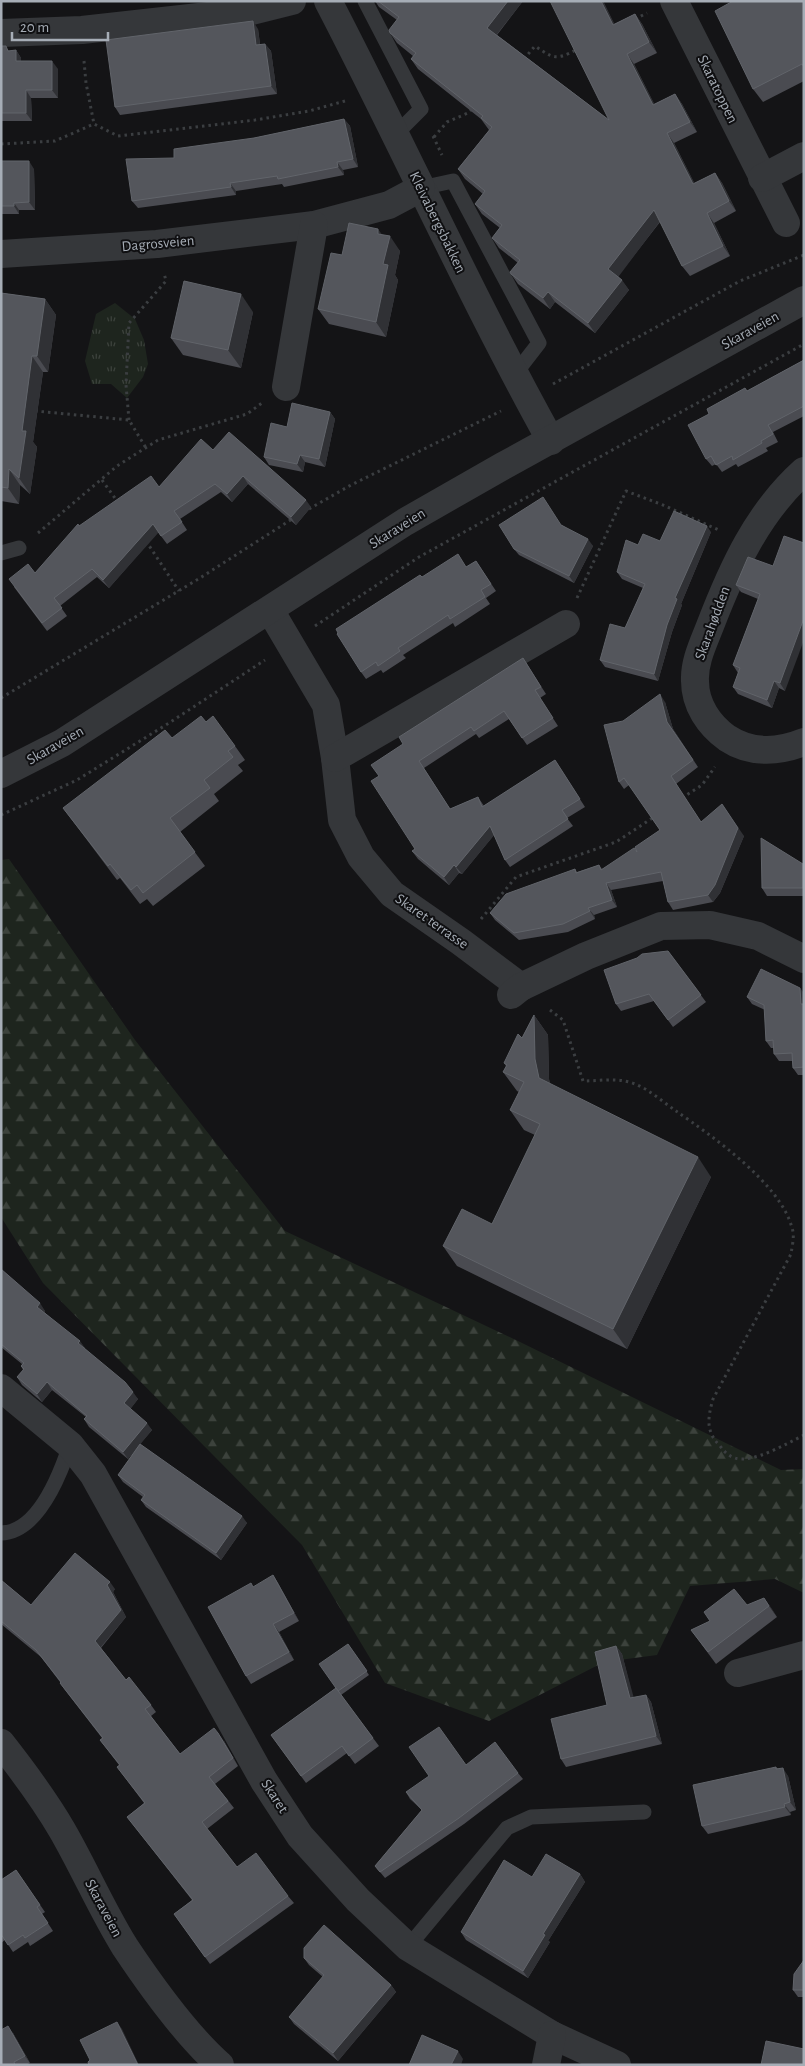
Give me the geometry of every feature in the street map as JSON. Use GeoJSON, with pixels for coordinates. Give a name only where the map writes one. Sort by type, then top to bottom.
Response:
{"type":"FeatureCollection","features":[{"type":"Feature","properties":{"kind":"street"},"geometry":{"type":"LineString","coordinates":[[1,33],[91,29],[252,11],[292,1]]}},
{"type":"Feature","properties":{"kind":"street","name":"Kleivabergsbakken"},"geometry":{"type":"LineString","coordinates":[[328,1],[527,398],[551,441]]}},
{"type":"Feature","properties":{"kind":"street","name":"Skaratoppen"},"geometry":{"type":"LineString","coordinates":[[663,6],[786,223]]}},
{"type":"Feature","properties":{"kind":"street"},"geometry":{"type":"LineString","coordinates":[[762,178],[804,156]]}},
{"type":"Feature","properties":{"kind":"street","name":"Dagrosveien"},"geometry":{"type":"LineString","coordinates":[[1,254],[157,244],[314,225],[389,204],[421,188]]}},
{"type":"Feature","properties":{"kind":"street"},"geometry":{"type":"LineString","coordinates":[[286,387],[314,225]]}},
{"type":"Feature","properties":{"kind":"street","name":"Skaraveien"},"geometry":{"type":"LineString","coordinates":[[1,774],[62,743],[405,522],[804,300]]}},
{"type":"Feature","properties":{"kind":"street","name":"Skarahødden"},"geometry":{"type":"LineString","coordinates":[[804,471],[790,483],[771,506],[746,543],[728,579],[698,659],[695,681],[700,708],[715,729],[733,742],[759,750],[785,749],[804,742]]}},
{"type":"Feature","properties":{"kind":"street","name":"Skaret terrasse"},"geometry":{"type":"LineString","coordinates":[[270,610],[326,705],[335,758],[342,820],[361,857],[392,894],[461,942],[516,991],[586,956],[661,926],[710,925],[758,936],[804,959]]}},
{"type":"Feature","properties":{"kind":"street"},"geometry":{"type":"LineString","coordinates":[[335,758],[566,624]]}},
{"type":"Feature","properties":{"kind":"street","name":"Skaret"},"geometry":{"type":"LineString","coordinates":[[1,1388],[70,1445],[93,1474],[264,1781],[300,1836],[358,1900],[408,1947],[552,2035],[617,2065]]}},
{"type":"Feature","properties":{"kind":"street"},"geometry":{"type":"LineString","coordinates":[[738,1673],[804,1655]]}},
{"type":"Feature","properties":{"kind":"street","name":"Skaraveien"},"geometry":{"type":"LineString","coordinates":[[1,1743],[29,1779],[62,1830],[125,1946],[162,1999],[220,2065]]}},
{"type":"Feature","properties":{"kind":"street"},"geometry":{"type":"LineString","coordinates":[[546,2065],[552,2035]]}},
{"type":"Feature","properties":{"kind":"lane"},"geometry":{"type":"LineString","coordinates":[[365,1],[421,109],[396,134]]}},
{"type":"Feature","properties":{"kind":"lane"},"geometry":{"type":"LineString","coordinates":[[421,188],[453,181],[540,343],[515,374]]}},
{"type":"Feature","properties":{"kind":"lane"},"geometry":{"type":"LineString","coordinates":[[1,553],[19,548]]}},
{"type":"Feature","properties":{"kind":"lane"},"geometry":{"type":"LineString","coordinates":[[1,1533],[16,1530],[25,1525],[40,1508],[58,1480],[70,1445]]}},
{"type":"Feature","properties":{"kind":"lane"},"geometry":{"type":"LineString","coordinates":[[408,1947],[507,1828],[531,1817],[644,1812]]}},
{"type":"Feature","properties":{"kind":"path"},"geometry":{"type":"LineString","coordinates":[[628,23],[663,6]]}},
{"type":"Feature","properties":{"kind":"path"},"geometry":{"type":"LineString","coordinates":[[520,64],[535,46],[548,55],[560,58],[577,49]]}},
{"type":"Feature","properties":{"kind":"path"},"geometry":{"type":"LineString","coordinates":[[86,83],[94,124]]}},
{"type":"Feature","properties":{"kind":"path"},"geometry":{"type":"LineString","coordinates":[[94,124],[118,136],[255,120],[309,111],[349,100]]}},
{"type":"Feature","properties":{"kind":"path"},"geometry":{"type":"LineString","coordinates":[[434,137],[447,122],[468,113],[474,107]]}},
{"type":"Feature","properties":{"kind":"path"},"geometry":{"type":"LineString","coordinates":[[421,109],[453,181]]}},
{"type":"Feature","properties":{"kind":"path"},"geometry":{"type":"LineString","coordinates":[[1,144],[55,141],[94,124]]}},
{"type":"Feature","properties":{"kind":"path"},"geometry":{"type":"LineString","coordinates":[[146,448],[130,420],[126,385],[130,323],[166,281],[157,244]]}},
{"type":"Feature","properties":{"kind":"path"},"geometry":{"type":"LineString","coordinates":[[309,509],[351,485],[527,398],[740,281],[804,255]]}},
{"type":"Feature","properties":{"kind":"path"},"geometry":{"type":"LineString","coordinates":[[1,815],[78,780],[169,723],[419,557],[804,344]]}},
{"type":"Feature","properties":{"kind":"path"},"geometry":{"type":"LineString","coordinates":[[19,548],[118,466],[158,440],[247,414],[286,387]]}},
{"type":"Feature","properties":{"kind":"path"},"geometry":{"type":"LineString","coordinates":[[27,409],[130,420]]}},
{"type":"Feature","properties":{"kind":"path"},"geometry":{"type":"LineString","coordinates":[[102,480],[122,507]]}},
{"type":"Feature","properties":{"kind":"path"},"geometry":{"type":"LineString","coordinates":[[566,624],[626,490],[723,532]]}},
{"type":"Feature","properties":{"kind":"path"},"geometry":{"type":"LineString","coordinates":[[1,698],[179,591],[300,514]]}},
{"type":"Feature","properties":{"kind":"path"},"geometry":{"type":"LineString","coordinates":[[144,537],[179,591]]}},
{"type":"Feature","properties":{"kind":"path"},"geometry":{"type":"LineString","coordinates":[[679,800],[702,785],[733,742]]}},
{"type":"Feature","properties":{"kind":"path"},"geometry":{"type":"LineString","coordinates":[[461,942],[516,877],[616,842],[655,816]]}},
{"type":"Feature","properties":{"kind":"path"},"geometry":{"type":"LineString","coordinates":[[550,1010],[563,1020],[583,1081],[621,1080],[636,1084],[653,1094],[704,1130],[756,1173],[786,1214],[794,1234],[791,1254],[713,1399],[708,1419],[710,1431],[717,1443],[728,1454],[736,1458],[755,1457],[804,1435]]}},
{"type":"Feature","properties":{"kind":"green space"},"geometry":{"type":"Polygon","coordinates":[[[115,303],[135,319],[144,340],[148,364],[143,377],[127,398],[111,384],[92,384],[85,361],[96,314],[115,303]]]}},
{"type":"Feature","properties":{"kind":"green space"},"geometry":{"type":"Polygon","coordinates":[[[9,859],[135,1040],[285,1231],[518,1341],[781,1470],[804,1469],[804,1593],[775,1579],[690,1586],[657,1655],[604,1662],[489,1721],[385,1683],[302,1545],[43,1283],[1,1217],[1,860],[9,859]]]}},
{"type":"Feature","properties":{"kind":"building"},"geometry":{"type":"Polygon","coordinates":[[[378,1],[508,1],[487,28],[609,120],[550,1],[601,1],[613,25],[635,14],[649,42],[627,54],[653,105],[675,94],[690,122],[667,133],[693,184],[715,173],[729,201],[707,213],[723,246],[682,266],[654,210],[608,269],[622,280],[588,323],[548,292],[543,298],[511,274],[510,272],[520,260],[492,238],[502,225],[475,204],[485,191],[458,169],[492,127],[481,118],[483,116],[411,59],[416,53],[390,33],[389,30],[399,17],[378,1]]]}},
{"type":"Feature","properties":{"kind":"building"},"geometry":{"type":"Polygon","coordinates":[[[733,1],[804,1],[804,67],[802,64],[753,89],[715,11],[733,1]]]}},
{"type":"Feature","properties":{"kind":"building"},"geometry":{"type":"Polygon","coordinates":[[[253,21],[256,45],[265,44],[271,86],[115,107],[106,40],[253,21]]]}},
{"type":"Feature","properties":{"kind":"building"},"geometry":{"type":"Polygon","coordinates":[[[1,46],[6,46],[8,51],[16,50],[16,61],[52,61],[52,90],[26,90],[26,113],[1,113],[1,46]]]}},
{"type":"Feature","properties":{"kind":"building"},"geometry":{"type":"Polygon","coordinates":[[[344,119],[353,159],[337,162],[338,167],[278,179],[277,176],[230,183],[231,187],[132,201],[126,159],[174,158],[174,149],[254,138],[344,119]]]}},
{"type":"Feature","properties":{"kind":"building"},"geometry":{"type":"Polygon","coordinates":[[[1,161],[29,161],[29,202],[14,203],[14,206],[1,206],[1,161]]]}},
{"type":"Feature","properties":{"kind":"building"},"geometry":{"type":"Polygon","coordinates":[[[349,223],[378,229],[378,234],[390,236],[383,264],[388,265],[376,322],[318,309],[331,253],[342,255],[349,223]]]}},
{"type":"Feature","properties":{"kind":"building"},"geometry":{"type":"Polygon","coordinates":[[[184,281],[241,294],[228,350],[171,338],[184,281]]]}},
{"type":"Feature","properties":{"kind":"building"},"geometry":{"type":"Polygon","coordinates":[[[1,293],[45,299],[37,356],[32,356],[22,431],[26,431],[19,478],[9,469],[8,488],[1,487],[1,293]]]}},
{"type":"Feature","properties":{"kind":"building"},"geometry":{"type":"Polygon","coordinates":[[[804,360],[804,406],[768,425],[773,434],[761,441],[762,443],[733,460],[732,456],[716,465],[711,456],[706,459],[688,425],[709,414],[707,409],[745,388],[747,391],[804,360]]]}},
{"type":"Feature","properties":{"kind":"building"},"geometry":{"type":"Polygon","coordinates":[[[292,403],[330,412],[319,459],[300,455],[297,464],[264,457],[271,423],[287,427],[292,403]]]}},
{"type":"Feature","properties":{"kind":"building"},"geometry":{"type":"Polygon","coordinates":[[[229,432],[306,500],[291,517],[243,476],[227,494],[215,484],[174,511],[182,522],[161,536],[153,524],[103,580],[92,569],[54,598],[62,608],[42,623],[9,579],[28,564],[35,573],[78,524],[79,526],[151,476],[159,487],[201,439],[213,450],[229,432]]]}},
{"type":"Feature","properties":{"kind":"building"},"geometry":{"type":"Polygon","coordinates":[[[543,497],[561,525],[588,539],[569,576],[514,549],[499,525],[543,497]]]}},
{"type":"Feature","properties":{"kind":"building"},"geometry":{"type":"Polygon","coordinates":[[[674,511],[707,526],[675,598],[677,599],[667,625],[654,674],[600,660],[610,624],[625,628],[645,584],[617,572],[626,540],[638,545],[643,534],[660,541],[674,511]]]}},
{"type":"Feature","properties":{"kind":"building"},"geometry":{"type":"Polygon","coordinates":[[[784,536],[804,543],[804,618],[780,683],[774,681],[767,700],[733,687],[740,668],[733,665],[760,594],[736,585],[748,557],[773,566],[784,536]]]}},
{"type":"Feature","properties":{"kind":"building"},"geometry":{"type":"Polygon","coordinates":[[[458,554],[466,567],[476,561],[491,584],[481,590],[485,597],[450,619],[448,615],[398,648],[400,651],[378,666],[376,662],[361,672],[337,634],[336,629],[420,575],[422,577],[458,554]]]}},
{"type":"Feature","properties":{"kind":"building"},"geometry":{"type":"Polygon","coordinates":[[[523,658],[541,687],[535,690],[553,718],[522,738],[504,711],[474,731],[471,727],[419,761],[450,809],[478,797],[482,807],[555,760],[580,799],[562,810],[568,819],[505,860],[490,826],[456,867],[454,865],[444,877],[412,851],[415,849],[371,781],[379,776],[371,765],[403,744],[399,737],[523,658]]]}},
{"type":"Feature","properties":{"kind":"building"},"geometry":{"type":"Polygon","coordinates":[[[660,694],[667,722],[693,760],[671,776],[701,822],[722,804],[738,828],[715,885],[708,895],[668,902],[661,872],[606,883],[612,900],[588,908],[590,911],[563,924],[514,933],[490,913],[506,894],[575,869],[576,873],[599,865],[601,870],[634,848],[637,852],[635,847],[660,830],[624,778],[619,782],[604,725],[623,721],[660,694]]]}},
{"type":"Feature","properties":{"kind":"building"},"geometry":{"type":"Polygon","coordinates":[[[201,716],[206,722],[213,716],[235,746],[228,751],[233,757],[204,780],[210,788],[170,818],[195,852],[143,893],[137,885],[131,890],[110,864],[108,866],[63,808],[165,730],[172,738],[201,716]]]}},
{"type":"Feature","properties":{"kind":"building"},"geometry":{"type":"Polygon","coordinates":[[[761,838],[803,864],[803,888],[762,888],[761,838]]]}},
{"type":"Feature","properties":{"kind":"building"},"geometry":{"type":"Polygon","coordinates":[[[668,951],[701,995],[668,1020],[649,994],[616,1004],[604,970],[637,958],[642,954],[668,951]]]}},
{"type":"Feature","properties":{"kind":"building"},"geometry":{"type":"Polygon","coordinates":[[[761,969],[800,988],[801,1004],[804,1004],[804,1067],[793,1068],[792,1053],[774,1054],[773,1040],[766,1041],[764,1005],[747,997],[761,969]]]}},
{"type":"Feature","properties":{"kind":"building"},"geometry":{"type":"Polygon","coordinates":[[[534,1015],[535,1059],[539,1078],[698,1157],[613,1329],[443,1246],[462,1209],[492,1224],[540,1124],[510,1110],[524,1082],[503,1072],[507,1065],[504,1063],[518,1034],[522,1038],[534,1015]]]}},
{"type":"Feature","properties":{"kind":"building"},"geometry":{"type":"Polygon","coordinates":[[[1,1269],[40,1303],[37,1307],[80,1341],[78,1343],[125,1382],[133,1392],[124,1403],[147,1423],[123,1452],[84,1419],[87,1416],[47,1382],[37,1394],[17,1377],[24,1369],[21,1366],[24,1363],[1,1344],[1,1269]]]}},
{"type":"Feature","properties":{"kind":"building"},"geometry":{"type":"Polygon","coordinates":[[[140,1444],[242,1516],[216,1553],[141,1500],[145,1495],[118,1475],[140,1444]]]}},
{"type":"Feature","properties":{"kind":"building"},"geometry":{"type":"Polygon","coordinates":[[[75,1553],[110,1582],[107,1585],[121,1610],[95,1641],[126,1680],[129,1677],[151,1705],[145,1709],[180,1754],[214,1728],[233,1758],[209,1777],[228,1801],[202,1822],[237,1867],[256,1853],[288,1896],[205,1957],[174,1914],[193,1900],[127,1817],[145,1803],[117,1767],[120,1765],[100,1740],[103,1738],[36,1650],[1,1621],[1,1580],[31,1605],[75,1553]]]}},
{"type":"Feature","properties":{"kind":"building"},"geometry":{"type":"Polygon","coordinates":[[[273,1575],[294,1613],[273,1624],[289,1652],[246,1676],[208,1607],[251,1583],[253,1587],[273,1575]]]}},
{"type":"Feature","properties":{"kind":"building"},"geometry":{"type":"Polygon","coordinates":[[[734,1589],[747,1605],[764,1598],[769,1606],[708,1652],[691,1630],[710,1621],[704,1612],[734,1589]]]}},
{"type":"Feature","properties":{"kind":"building"},"geometry":{"type":"Polygon","coordinates":[[[348,1644],[367,1671],[338,1691],[319,1664],[348,1644]]]}},
{"type":"Feature","properties":{"kind":"building"},"geometry":{"type":"Polygon","coordinates":[[[616,1646],[630,1698],[646,1695],[656,1736],[561,1759],[551,1719],[607,1705],[595,1652],[616,1646]]]}},
{"type":"Feature","properties":{"kind":"building"},"geometry":{"type":"Polygon","coordinates":[[[336,1688],[373,1738],[349,1756],[342,1746],[301,1776],[271,1735],[336,1688]]]}},
{"type":"Feature","properties":{"kind":"building"},"geometry":{"type":"Polygon","coordinates":[[[439,1727],[466,1765],[495,1742],[518,1773],[459,1818],[380,1872],[375,1866],[422,1810],[406,1792],[429,1776],[409,1747],[439,1727]]]}},
{"type":"Feature","properties":{"kind":"building"},"geometry":{"type":"Polygon","coordinates":[[[776,1767],[776,1769],[783,1768],[790,1802],[784,1804],[785,1807],[702,1826],[693,1785],[776,1767]]]}},
{"type":"Feature","properties":{"kind":"building"},"geometry":{"type":"Polygon","coordinates":[[[546,1854],[580,1874],[543,1934],[545,1935],[523,1971],[461,1932],[504,1860],[532,1877],[546,1854]]]}},
{"type":"Feature","properties":{"kind":"building"},"geometry":{"type":"Polygon","coordinates":[[[16,1870],[40,1905],[37,1907],[48,1923],[25,1938],[23,1935],[8,1945],[1,1934],[1,1880],[16,1870]]]}},
{"type":"Feature","properties":{"kind":"building"},"geometry":{"type":"Polygon","coordinates":[[[324,1925],[391,1985],[333,2053],[289,2017],[324,1975],[304,1958],[304,1948],[324,1925]]]}},
{"type":"Feature","properties":{"kind":"building"},"geometry":{"type":"Polygon","coordinates":[[[804,1960],[804,1990],[793,1990],[794,1974],[804,1960]]]}},
{"type":"Feature","properties":{"kind":"building"},"geometry":{"type":"Polygon","coordinates":[[[117,2022],[138,2065],[89,2065],[88,2062],[90,2060],[80,2040],[117,2022]]]}},
{"type":"Feature","properties":{"kind":"building"},"geometry":{"type":"Polygon","coordinates":[[[8,2026],[25,2056],[14,2062],[15,2065],[1,2065],[1,2030],[8,2026]]]}},
{"type":"Feature","properties":{"kind":"building"},"geometry":{"type":"Polygon","coordinates":[[[422,2035],[458,2051],[451,2065],[409,2065],[422,2035]]]}},
{"type":"Feature","properties":{"kind":"building"},"geometry":{"type":"Polygon","coordinates":[[[766,2041],[804,2049],[804,2065],[761,2065],[766,2041]]]}}]}
